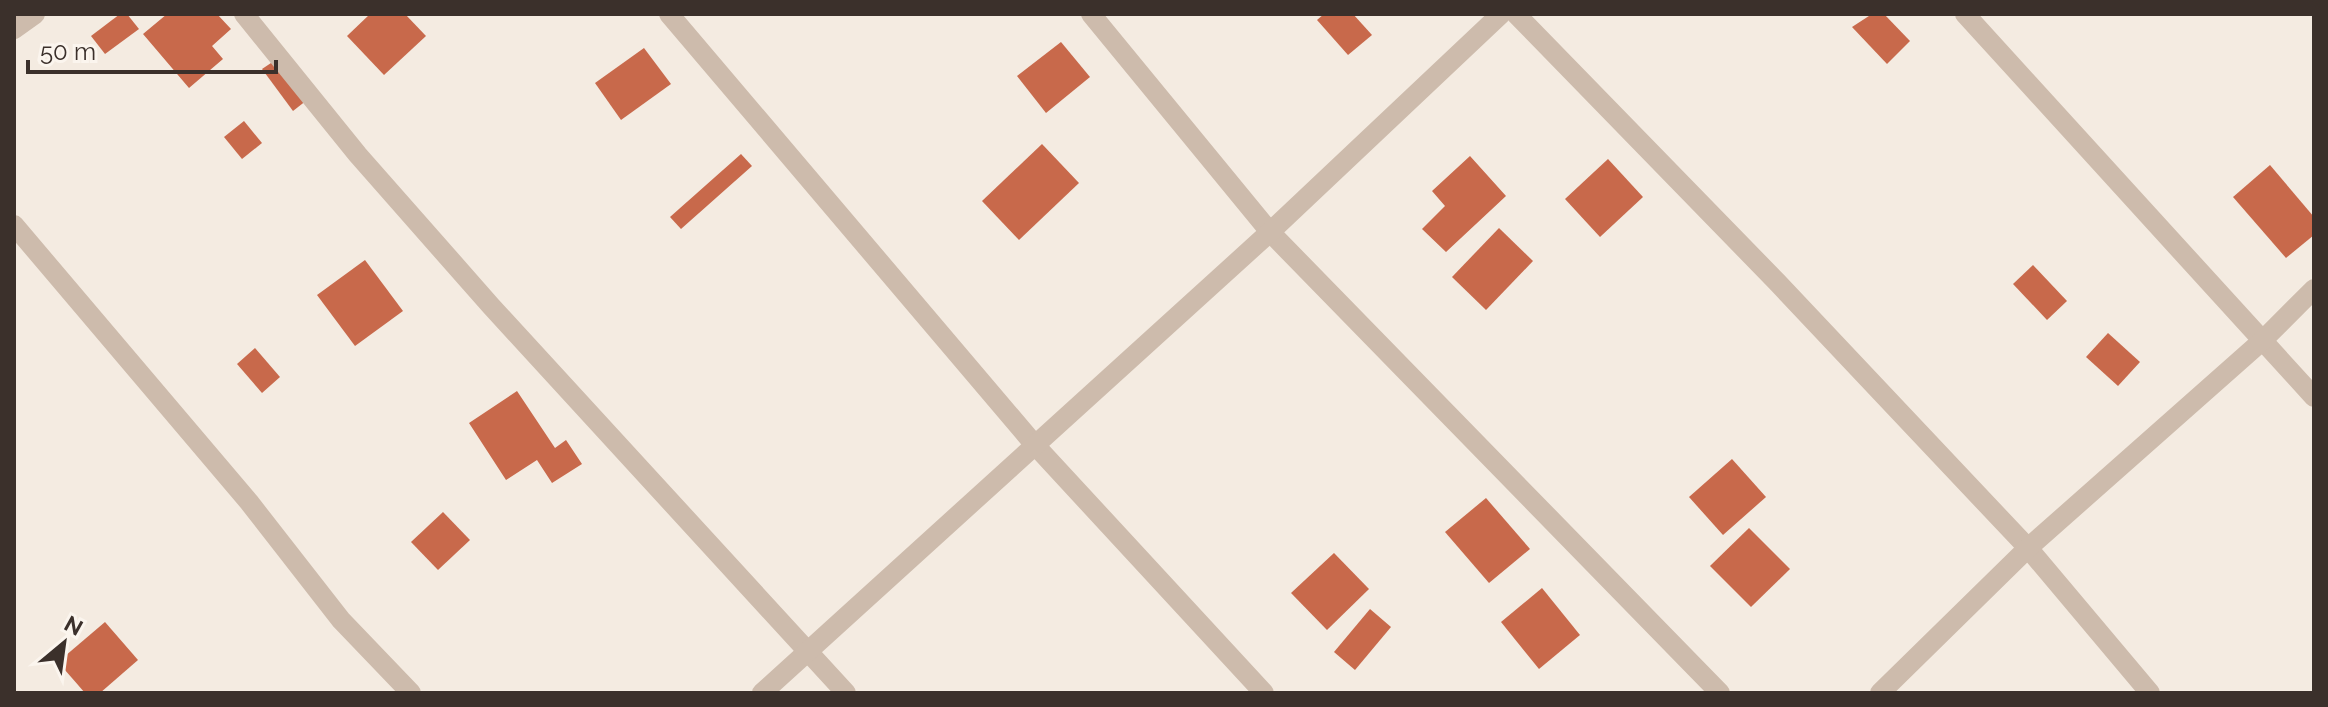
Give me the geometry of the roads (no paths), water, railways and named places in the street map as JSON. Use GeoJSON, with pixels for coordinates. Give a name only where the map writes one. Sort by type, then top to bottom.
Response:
{"type":"FeatureCollection","features":[{"type":"Feature","properties":{"kind":"street"},"geometry":{"type":"LineString","coordinates":[[14,29],[35,14]]}},
{"type":"Feature","properties":{"kind":"street"},"geometry":{"type":"LineString","coordinates":[[244,14],[358,155],[491,306],[846,693]]}},
{"type":"Feature","properties":{"kind":"street"},"geometry":{"type":"LineString","coordinates":[[669,14],[1034,444],[1264,693]]}},
{"type":"Feature","properties":{"kind":"street"},"geometry":{"type":"LineString","coordinates":[[1091,14],[1270,232],[1720,693]]}},
{"type":"Feature","properties":{"kind":"street"},"geometry":{"type":"LineString","coordinates":[[762,693],[1270,232],[1501,14]]}},
{"type":"Feature","properties":{"kind":"street"},"geometry":{"type":"LineString","coordinates":[[1516,14],[1777,282],[2028,548],[2150,693]]}},
{"type":"Feature","properties":{"kind":"street"},"geometry":{"type":"LineString","coordinates":[[1965,14],[2314,397]]}},
{"type":"Feature","properties":{"kind":"street"},"geometry":{"type":"LineString","coordinates":[[14,225],[249,502],[341,620],[411,693]]}},
{"type":"Feature","properties":{"kind":"street"},"geometry":{"type":"LineString","coordinates":[[1880,693],[2028,548],[2263,340],[2314,289]]}}]}
